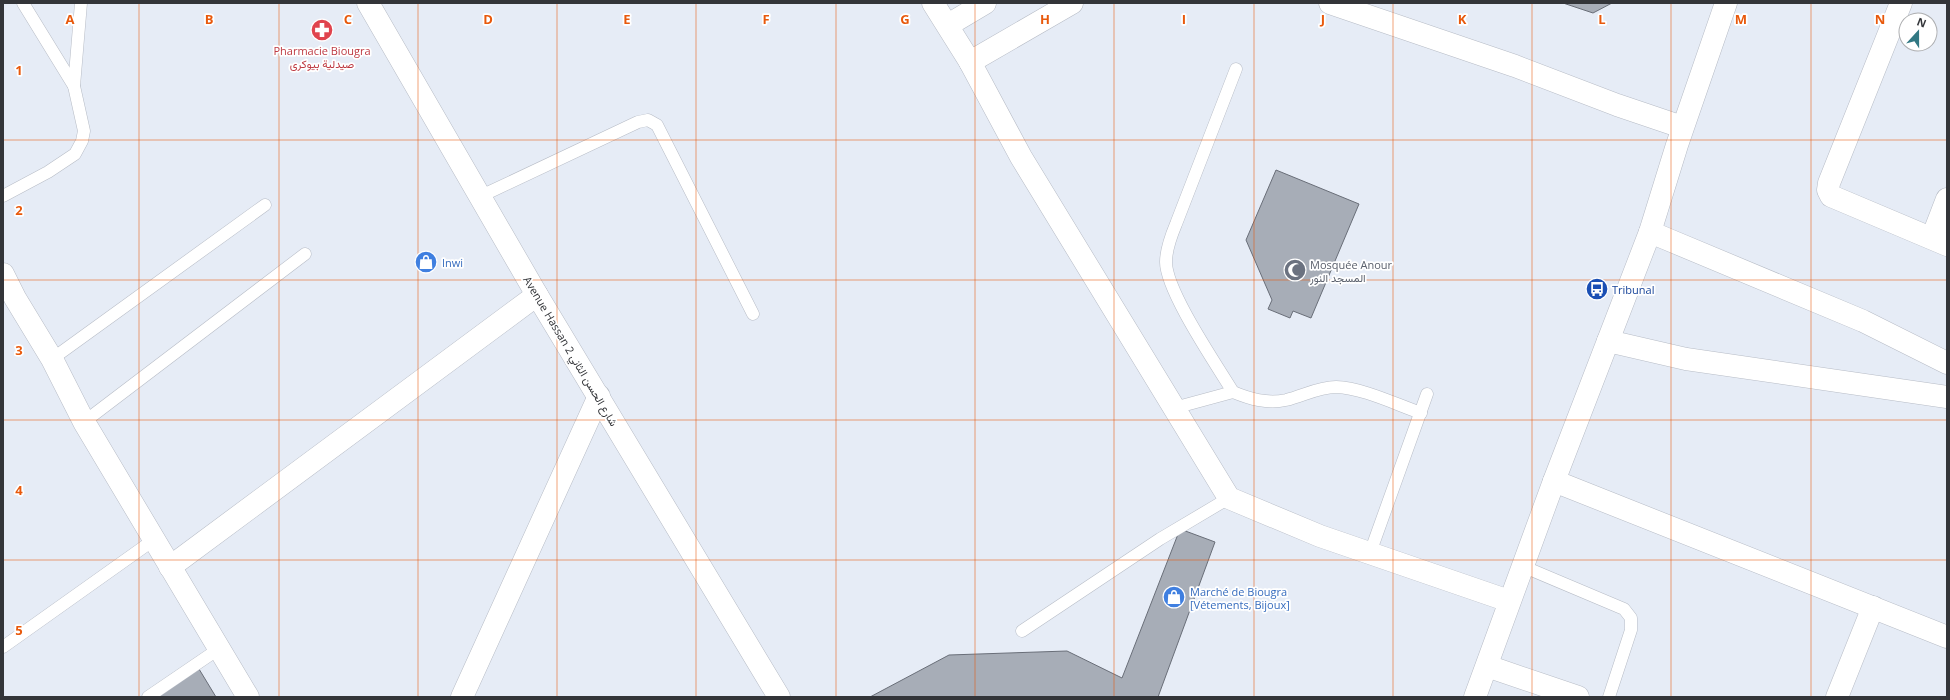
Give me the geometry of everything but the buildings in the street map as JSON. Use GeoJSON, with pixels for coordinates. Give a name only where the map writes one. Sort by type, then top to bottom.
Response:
{"type":"FeatureCollection","features":[{"type":"Feature","properties":{"kind":"street","name":"Avenue Hassan 2 شارع الحسن الثاني"},"geometry":{"type":"LineString","coordinates":[[368,3],[481,196],[537,296],[599,396],[779,697]]}},
{"type":"Feature","properties":{"kind":"street"},"geometry":{"type":"LineString","coordinates":[[933,3],[970,62],[1021,157],[1229,498],[1320,536],[1509,601]]}},
{"type":"Feature","properties":{"kind":"street"},"geometry":{"type":"LineString","coordinates":[[948,26],[985,3]]}},
{"type":"Feature","properties":{"kind":"street"},"geometry":{"type":"LineString","coordinates":[[970,62],[1072,3]]}},
{"type":"Feature","properties":{"kind":"street"},"geometry":{"type":"LineString","coordinates":[[1330,3],[1515,66],[1617,105],[1682,127]]}},
{"type":"Feature","properties":{"kind":"street"},"geometry":{"type":"LineString","coordinates":[[1475,697],[1522,566],[1650,232],[1682,127],[1726,3]]}},
{"type":"Feature","properties":{"kind":"street"},"geometry":{"type":"LineString","coordinates":[[1901,3],[1843,144],[1828,183],[1828,190],[1831,196],[1940,242],[1947,199]]}},
{"type":"Feature","properties":{"kind":"street"},"geometry":{"type":"LineString","coordinates":[[1650,232],[1863,321],[1947,362]]}},
{"type":"Feature","properties":{"kind":"street"},"geometry":{"type":"LineString","coordinates":[[3,274],[9,302],[52,359],[84,422],[248,697]]}},
{"type":"Feature","properties":{"kind":"street"},"geometry":{"type":"LineString","coordinates":[[170,568],[537,296]]}},
{"type":"Feature","properties":{"kind":"street"},"geometry":{"type":"LineString","coordinates":[[1608,341],[1686,359],[1947,397]]}},
{"type":"Feature","properties":{"kind":"street"},"geometry":{"type":"LineString","coordinates":[[462,697],[599,396]]}},
{"type":"Feature","properties":{"kind":"street"},"geometry":{"type":"LineString","coordinates":[[1554,481],[1947,637]]}},
{"type":"Feature","properties":{"kind":"street"},"geometry":{"type":"LineString","coordinates":[[1837,697],[1873,607]]}},
{"type":"Feature","properties":{"kind":"street"},"geometry":{"type":"LineString","coordinates":[[1486,666],[1578,697]]}},
{"type":"Feature","properties":{"kind":"lane"},"geometry":{"type":"LineString","coordinates":[[23,3],[74,86]]}},
{"type":"Feature","properties":{"kind":"lane"},"geometry":{"type":"LineString","coordinates":[[3,196],[48,172],[75,154],[82,141],[84,130],[74,86],[81,3]]}},
{"type":"Feature","properties":{"kind":"lane"},"geometry":{"type":"LineString","coordinates":[[1236,69],[1169,244],[1166,261],[1170,282],[1180,303],[1233,392],[1250,399],[1267,402],[1286,400],[1318,389],[1336,387],[1352,389],[1421,412]]}},
{"type":"Feature","properties":{"kind":"lane"},"geometry":{"type":"LineString","coordinates":[[481,196],[638,122],[648,120],[657,125],[753,314]]}},
{"type":"Feature","properties":{"kind":"lane"},"geometry":{"type":"LineString","coordinates":[[52,359],[265,205]]}},
{"type":"Feature","properties":{"kind":"lane"},"geometry":{"type":"LineString","coordinates":[[84,422],[305,254]]}},
{"type":"Feature","properties":{"kind":"lane"},"geometry":{"type":"LineString","coordinates":[[1174,408],[1233,392]]}},
{"type":"Feature","properties":{"kind":"lane"},"geometry":{"type":"LineString","coordinates":[[1370,553],[1421,412],[1426,394]]}},
{"type":"Feature","properties":{"kind":"lane"},"geometry":{"type":"LineString","coordinates":[[1022,631],[1160,539],[1229,498]]}},
{"type":"Feature","properties":{"kind":"lane"},"geometry":{"type":"LineString","coordinates":[[3,647],[155,539]]}},
{"type":"Feature","properties":{"kind":"lane"},"geometry":{"type":"LineString","coordinates":[[1522,566],[1624,609],[1631,618],[1631,630],[1609,697]]}},
{"type":"Feature","properties":{"kind":"lane"},"geometry":{"type":"LineString","coordinates":[[148,697],[220,648]]}},
{"type":"Feature","properties":{"kind":"place","name":"Pharmacie Biougra صيدلية بيوكرى"},"geometry":{"type":"Point","coordinates":[322,30]}},
{"type":"Feature","properties":{"kind":"place","name":"Inwi"},"geometry":{"type":"Point","coordinates":[426,262]}},
{"type":"Feature","properties":{"kind":"place","name":"Mosquée Anour المسجد النور"},"geometry":{"type":"Point","coordinates":[1295,270]}},
{"type":"Feature","properties":{"kind":"place","name":"Tribunal"},"geometry":{"type":"Point","coordinates":[1597,289]}},
{"type":"Feature","properties":{"kind":"place","name":"Marché de Biougra [Vétements, Bijoux]"},"geometry":{"type":"Point","coordinates":[1174,597]}}]}
